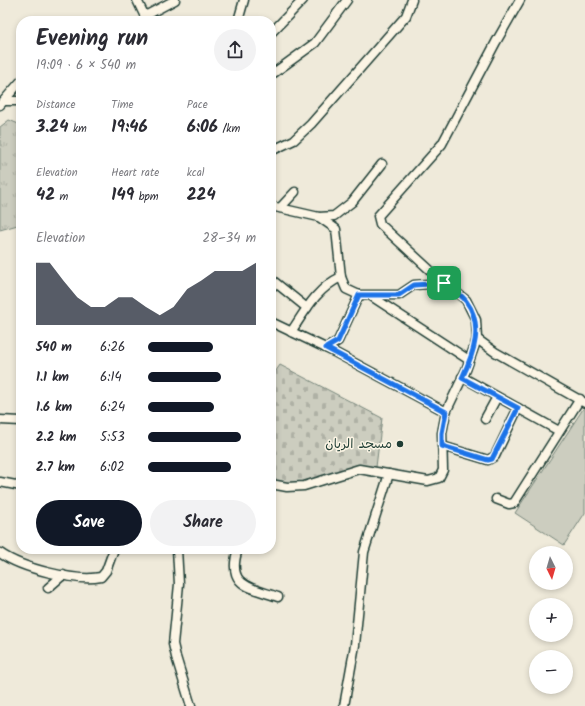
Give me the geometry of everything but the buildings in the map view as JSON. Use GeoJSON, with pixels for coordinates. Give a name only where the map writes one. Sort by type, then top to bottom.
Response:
{"type":"FeatureCollection","features":[{"type":"Feature","properties":{"kind":"street"},"geometry":{"type":"LineString","coordinates":[[137,0],[145,16]]}},
{"type":"Feature","properties":{"kind":"street"},"geometry":{"type":"LineString","coordinates":[[149,16],[175,0]]}},
{"type":"Feature","properties":{"kind":"street"},"geometry":{"type":"LineString","coordinates":[[239,16],[244,0]]}},
{"type":"Feature","properties":{"kind":"street"},"geometry":{"type":"LineString","coordinates":[[276,28],[303,0]]}},
{"type":"Feature","properties":{"kind":"street"},"geometry":{"type":"LineString","coordinates":[[276,71],[315,43],[348,0]]}},
{"type":"Feature","properties":{"kind":"street"},"geometry":{"type":"LineString","coordinates":[[276,149],[294,140],[311,124],[406,16],[412,0]]}},
{"type":"Feature","properties":{"kind":"street"},"geometry":{"type":"LineString","coordinates":[[276,485],[287,487],[304,486],[357,470],[435,480],[441,476],[443,470],[442,433],[446,412],[462,378],[477,338],[476,320],[466,300],[444,283],[380,224],[378,216],[442,144],[520,0]]}},
{"type":"Feature","properties":{"kind":"street"},"geometry":{"type":"LineString","coordinates":[[2,103],[16,87]]}},
{"type":"Feature","properties":{"kind":"street"},"geometry":{"type":"LineString","coordinates":[[2,103],[16,102]]}},
{"type":"Feature","properties":{"kind":"street"},"geometry":{"type":"LineString","coordinates":[[276,207],[319,217],[334,216],[352,202],[382,164]]}},
{"type":"Feature","properties":{"kind":"street"},"geometry":{"type":"LineString","coordinates":[[280,208],[295,192]]}},
{"type":"Feature","properties":{"kind":"street"},"geometry":{"type":"LineString","coordinates":[[334,216],[341,277],[346,289],[359,295],[399,295],[414,285],[444,283]]}},
{"type":"Feature","properties":{"kind":"street"},"geometry":{"type":"LineString","coordinates":[[319,217],[336,229]]}},
{"type":"Feature","properties":{"kind":"street"},"geometry":{"type":"LineString","coordinates":[[291,332],[307,308],[329,283],[341,277]]}},
{"type":"Feature","properties":{"kind":"street"},"geometry":{"type":"LineString","coordinates":[[276,283],[307,308]]}},
{"type":"Feature","properties":{"kind":"street"},"geometry":{"type":"LineString","coordinates":[[326,348],[338,341],[359,295]]}},
{"type":"Feature","properties":{"kind":"street"},"geometry":{"type":"LineString","coordinates":[[371,296],[469,360]]}},
{"type":"Feature","properties":{"kind":"street"},"geometry":{"type":"LineString","coordinates":[[276,324],[326,348],[446,412]]}},
{"type":"Feature","properties":{"kind":"street"},"geometry":{"type":"LineString","coordinates":[[477,338],[495,352],[582,401],[559,431],[514,502],[509,504],[496,499]]}},
{"type":"Feature","properties":{"kind":"street"},"geometry":{"type":"LineString","coordinates":[[462,378],[559,431]]}},
{"type":"Feature","properties":{"kind":"street"},"geometry":{"type":"LineString","coordinates":[[485,419],[497,397]]}},
{"type":"Feature","properties":{"kind":"street"},"geometry":{"type":"LineString","coordinates":[[442,446],[488,460],[492,459],[518,408]]}},
{"type":"Feature","properties":{"kind":"street"},"geometry":{"type":"LineString","coordinates":[[0,420],[16,421]]}},
{"type":"Feature","properties":{"kind":"street"},"geometry":{"type":"LineString","coordinates":[[344,706],[355,645],[364,552],[389,474]]}},
{"type":"Feature","properties":{"kind":"street"},"geometry":{"type":"LineString","coordinates":[[0,482],[16,485]]}},
{"type":"Feature","properties":{"kind":"street"},"geometry":{"type":"LineString","coordinates":[[0,553],[21,565],[63,575],[91,579],[101,577],[106,570],[112,554]]}},
{"type":"Feature","properties":{"kind":"street"},"geometry":{"type":"LineString","coordinates":[[177,554],[179,584],[173,644],[191,706]]}},
{"type":"Feature","properties":{"kind":"street"},"geometry":{"type":"LineString","coordinates":[[237,554],[234,563],[236,578],[246,586],[278,597]]}},
{"type":"Feature","properties":{"kind":"street"},"geometry":{"type":"LineString","coordinates":[[48,588],[63,575]]}},
{"type":"Feature","properties":{"kind":"green space"},"geometry":{"type":"Polygon","coordinates":[[[9,120],[16,123],[16,225],[0,230],[0,127],[9,120]]]}},
{"type":"Feature","properties":{"kind":"green space"},"geometry":{"type":"Polygon","coordinates":[[[280,365],[382,418],[376,467],[357,466],[303,482],[293,483],[276,480],[276,371],[280,365]]]}},
{"type":"Feature","properties":{"kind":"green space"},"geometry":{"type":"Polygon","coordinates":[[[583,409],[585,410],[585,513],[564,545],[515,513],[583,409]]]}},
{"type":"Feature","properties":{"kind":"place","name":"مسجد الريان"},"geometry":{"type":"Point","coordinates":[400,444]}},
{"type":"Feature","properties":{"kind":"route"},"geometry":{"type":"LineString","coordinates":[[444,283],[466,300],[476,320],[477,338],[462,378],[518,408],[495,456],[492,459],[488,460],[442,446],[442,433],[446,412],[326,348],[338,341],[359,295],[399,295],[414,285],[444,283]]}}]}
